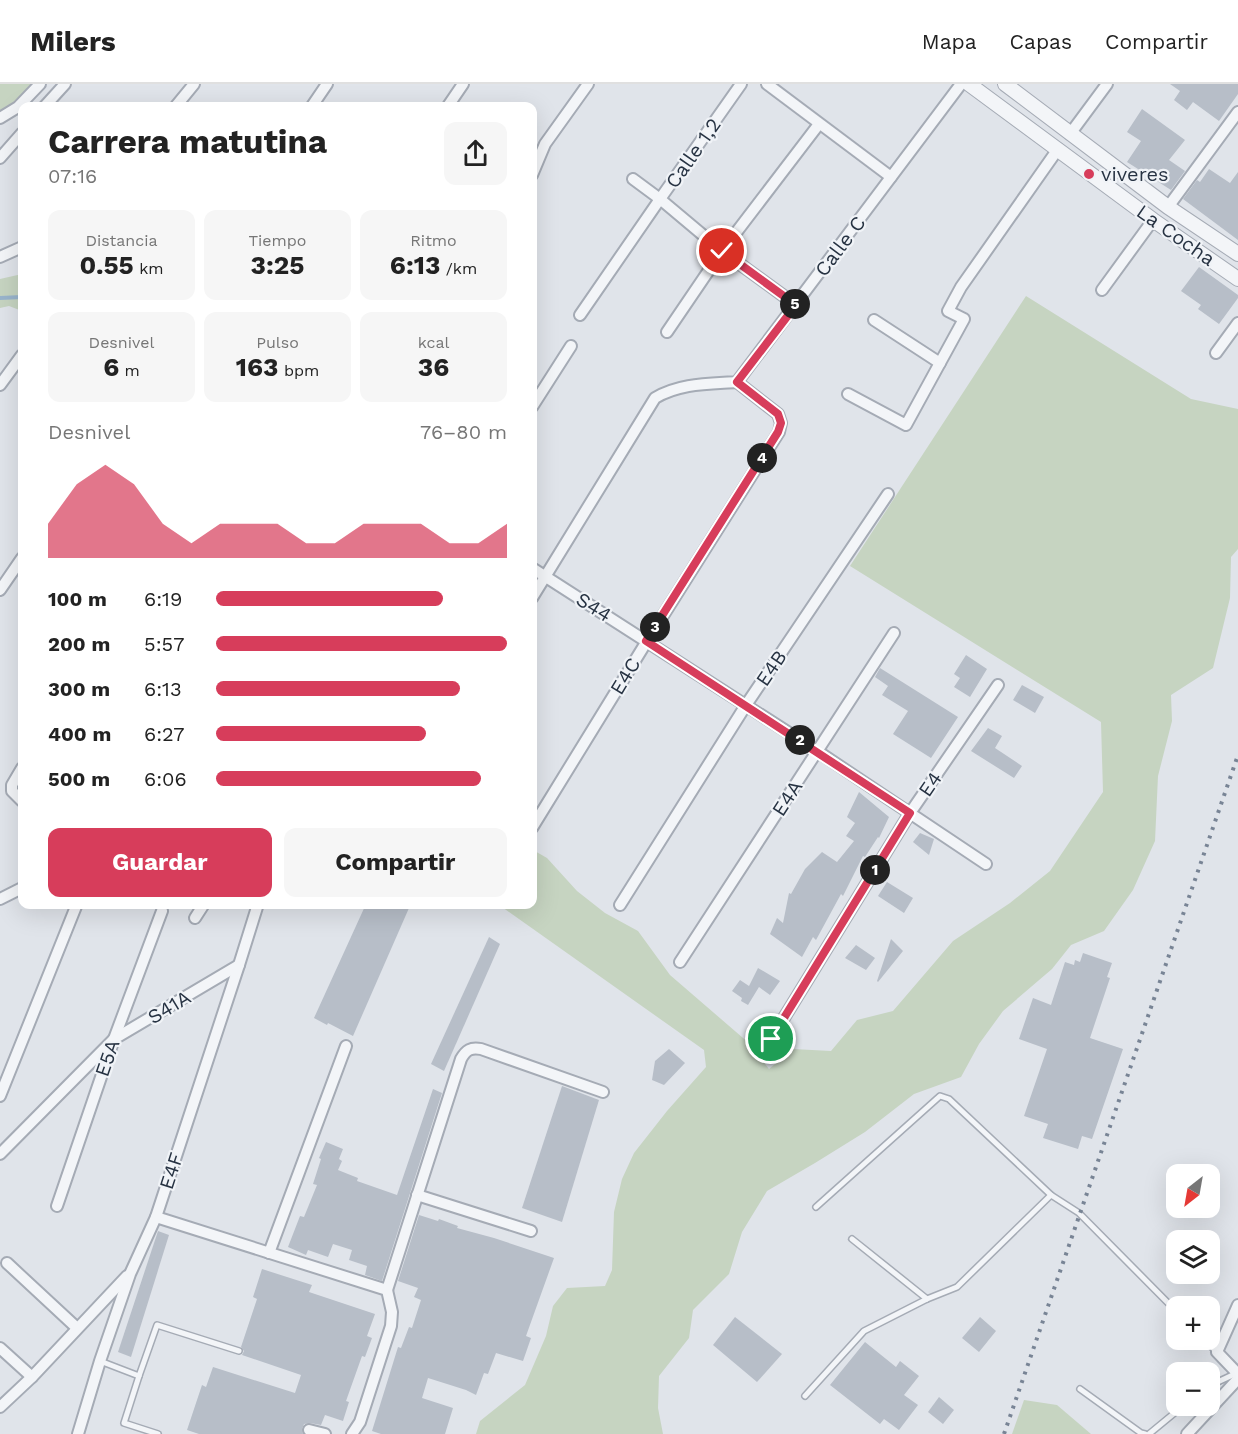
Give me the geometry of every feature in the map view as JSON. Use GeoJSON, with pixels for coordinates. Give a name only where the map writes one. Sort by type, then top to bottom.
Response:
{"type":"FeatureCollection","features":[{"type":"Feature","properties":{"kind":"street"},"geometry":{"type":"LineString","coordinates":[[23,102],[40,84]]}},
{"type":"Feature","properties":{"kind":"street"},"geometry":{"type":"LineString","coordinates":[[49,102],[65,84]]}},
{"type":"Feature","properties":{"kind":"street"},"geometry":{"type":"LineString","coordinates":[[179,102],[194,84]]}},
{"type":"Feature","properties":{"kind":"street"},"geometry":{"type":"LineString","coordinates":[[315,102],[327,84]]}},
{"type":"Feature","properties":{"kind":"street"},"geometry":{"type":"LineString","coordinates":[[451,102],[463,84]]}},
{"type":"Feature","properties":{"kind":"street"},"geometry":{"type":"LineString","coordinates":[[537,163],[545,144],[588,84]]}},
{"type":"Feature","properties":{"kind":"street","name":"Calle 1,2"},"geometry":{"type":"LineString","coordinates":[[741,84],[660,199],[722,251],[796,305]]}},
{"type":"Feature","properties":{"kind":"street"},"geometry":{"type":"LineString","coordinates":[[767,84],[891,177]]}},
{"type":"Feature","properties":{"kind":"street","name":"Calle C"},"geometry":{"type":"LineString","coordinates":[[737,382],[961,84]]}},
{"type":"Feature","properties":{"kind":"street","name":"La Cocha"},"geometry":{"type":"LineString","coordinates":[[969,84],[1153,220],[1238,279]]}},
{"type":"Feature","properties":{"kind":"street","name":"La Cocha"},"geometry":{"type":"LineString","coordinates":[[1005,84],[1168,207],[1238,254]]}},
{"type":"Feature","properties":{"kind":"street"},"geometry":{"type":"LineString","coordinates":[[1070,134],[1107,84]]}},
{"type":"Feature","properties":{"kind":"street"},"geometry":{"type":"LineString","coordinates":[[0,118],[18,107]]}},
{"type":"Feature","properties":{"kind":"street"},"geometry":{"type":"LineString","coordinates":[[1168,207],[1238,112]]}},
{"type":"Feature","properties":{"kind":"street"},"geometry":{"type":"LineString","coordinates":[[667,332],[722,251],[819,124]]}},
{"type":"Feature","properties":{"kind":"street"},"geometry":{"type":"LineString","coordinates":[[0,158],[18,138]]}},
{"type":"Feature","properties":{"kind":"street"},"geometry":{"type":"LineString","coordinates":[[848,394],[906,425],[964,319],[948,311],[961,287],[1058,149]]}},
{"type":"Feature","properties":{"kind":"street"},"geometry":{"type":"LineString","coordinates":[[580,315],[660,199],[633,179]]}},
{"type":"Feature","properties":{"kind":"street"},"geometry":{"type":"LineString","coordinates":[[1102,290],[1153,220]]}},
{"type":"Feature","properties":{"kind":"street"},"geometry":{"type":"LineString","coordinates":[[0,257],[18,249]]}},
{"type":"Feature","properties":{"kind":"street"},"geometry":{"type":"LineString","coordinates":[[874,320],[940,363]]}},
{"type":"Feature","properties":{"kind":"street"},"geometry":{"type":"LineString","coordinates":[[1216,353],[1238,323]]}},
{"type":"Feature","properties":{"kind":"street"},"geometry":{"type":"LineString","coordinates":[[537,399],[571,346]]}},
{"type":"Feature","properties":{"kind":"street"},"geometry":{"type":"LineString","coordinates":[[0,385],[18,360]]}},
{"type":"Feature","properties":{"kind":"street"},"geometry":{"type":"LineString","coordinates":[[537,590],[655,398],[683,386],[737,382]]}},
{"type":"Feature","properties":{"kind":"street","name":"E4C"},"geometry":{"type":"LineString","coordinates":[[537,820],[778,432],[781,423],[778,414],[737,382]]}},
{"type":"Feature","properties":{"kind":"street","name":"E4B"},"geometry":{"type":"LineString","coordinates":[[620,905],[746,705],[888,494]]}},
{"type":"Feature","properties":{"kind":"street"},"geometry":{"type":"LineString","coordinates":[[0,590],[18,564]]}},
{"type":"Feature","properties":{"kind":"street","name":"S44"},"geometry":{"type":"LineString","coordinates":[[537,571],[817,751],[986,864]]}},
{"type":"Feature","properties":{"kind":"street","name":"E4A"},"geometry":{"type":"LineString","coordinates":[[680,962],[894,633]]}},
{"type":"Feature","properties":{"kind":"street","name":"E4"},"geometry":{"type":"LineString","coordinates":[[771,1039],[910,813],[998,685]]}},
{"type":"Feature","properties":{"kind":"street"},"geometry":{"type":"LineString","coordinates":[[18,775],[12,785],[12,791],[18,797]]}},
{"type":"Feature","properties":{"kind":"street"},"geometry":{"type":"LineString","coordinates":[[0,899],[18,890]]}},
{"type":"Feature","properties":{"kind":"street"},"geometry":{"type":"LineString","coordinates":[[0,1096],[74,909]]}},
{"type":"Feature","properties":{"kind":"street"},"geometry":{"type":"LineString","coordinates":[[195,918],[201,909]]}},
{"type":"Feature","properties":{"kind":"street","name":"E4F"},"geometry":{"type":"LineString","coordinates":[[78,1434],[130,1274],[156,1217],[257,909]]}},
{"type":"Feature","properties":{"kind":"street","name":"E5A"},"geometry":{"type":"LineString","coordinates":[[57,1206],[114,1039],[162,912]]}},
{"type":"Feature","properties":{"kind":"street","name":"S41A"},"geometry":{"type":"LineString","coordinates":[[0,1154],[114,1039],[240,965]]}},
{"type":"Feature","properties":{"kind":"street"},"geometry":{"type":"LineString","coordinates":[[269,1253],[346,1046]]}},
{"type":"Feature","properties":{"kind":"street"},"geometry":{"type":"LineString","coordinates":[[352,1434],[360,1422],[391,1326],[392,1311],[387,1290],[460,1059],[468,1050],[481,1049],[603,1092]]}},
{"type":"Feature","properties":{"kind":"street"},"geometry":{"type":"LineString","coordinates":[[417,1195],[531,1231]]}},
{"type":"Feature","properties":{"kind":"street"},"geometry":{"type":"LineString","coordinates":[[156,1217],[387,1290]]}},
{"type":"Feature","properties":{"kind":"street"},"geometry":{"type":"LineString","coordinates":[[7,1263],[77,1328]]}},
{"type":"Feature","properties":{"kind":"street"},"geometry":{"type":"LineString","coordinates":[[0,1407],[32,1377],[130,1274]]}},
{"type":"Feature","properties":{"kind":"street"},"geometry":{"type":"LineString","coordinates":[[1187,1434],[1238,1375],[1217,1352],[1238,1305]]}},
{"type":"Feature","properties":{"kind":"street"},"geometry":{"type":"LineString","coordinates":[[0,1348],[32,1377]]}},
{"type":"Feature","properties":{"kind":"street"},"geometry":{"type":"LineString","coordinates":[[309,1430],[326,1434]]}},
{"type":"Feature","properties":{"kind":"lane"},"geometry":{"type":"LineString","coordinates":[[816,1207],[940,1096],[949,1098],[1051,1195],[1080,1213],[1166,1301]]}},
{"type":"Feature","properties":{"kind":"lane"},"geometry":{"type":"LineString","coordinates":[[805,1396],[864,1331],[927,1299],[957,1287],[1051,1195]]}},
{"type":"Feature","properties":{"kind":"lane"},"geometry":{"type":"LineString","coordinates":[[852,1239],[927,1299]]}},
{"type":"Feature","properties":{"kind":"lane"},"geometry":{"type":"LineString","coordinates":[[158,1434],[124,1423],[157,1325],[239,1351]]}},
{"type":"Feature","properties":{"kind":"lane"},"geometry":{"type":"LineString","coordinates":[[100,1361],[139,1376]]}},
{"type":"Feature","properties":{"kind":"lane"},"geometry":{"type":"LineString","coordinates":[[1220,1382],[1238,1375]]}},
{"type":"Feature","properties":{"kind":"lane"},"geometry":{"type":"LineString","coordinates":[[1080,1389],[1141,1433],[1147,1434],[1170,1416]]}},
{"type":"Feature","properties":{"kind":"green space"},"geometry":{"type":"Polygon","coordinates":[[[0,84],[40,84],[18,102],[0,118],[0,84]]]}},
{"type":"Feature","properties":{"kind":"green space"},"geometry":{"type":"Polygon","coordinates":[[[18,275],[18,309],[9,306],[0,308],[0,279],[18,275]]]}},
{"type":"Feature","properties":{"kind":"green space"},"geometry":{"type":"Polygon","coordinates":[[[1026,296],[1191,399],[1238,409],[1238,549],[1231,557],[1230,598],[1213,668],[1171,695],[1172,721],[1158,776],[1155,841],[1133,890],[1104,931],[1071,945],[1052,969],[1003,1011],[979,1044],[961,1077],[914,1094],[865,1132],[767,1191],[742,1232],[729,1274],[693,1310],[689,1338],[659,1376],[658,1408],[663,1434],[476,1434],[480,1421],[525,1385],[546,1336],[553,1306],[567,1288],[605,1286],[612,1270],[614,1212],[622,1179],[634,1153],[706,1067],[704,1050],[505,909],[537,909],[537,852],[547,858],[577,891],[605,913],[638,931],[670,975],[750,1044],[769,1069],[793,1049],[831,1051],[857,1020],[893,1011],[953,941],[1010,903],[1050,871],[1103,792],[1101,722],[850,566],[1026,296]]]}},
{"type":"Feature","properties":{"kind":"green space"},"geometry":{"type":"Polygon","coordinates":[[[1024,1400],[1057,1405],[1091,1434],[1012,1434],[1024,1400]]]}},
{"type":"Feature","properties":{"kind":"building"},"geometry":{"type":"Polygon","coordinates":[[[1170,84],[1238,84],[1238,94],[1219,121],[1193,102],[1187,110],[1174,100],[1180,91],[1170,84]]]}},
{"type":"Feature","properties":{"kind":"building"},"geometry":{"type":"Polygon","coordinates":[[[1142,109],[1185,140],[1169,160],[1185,171],[1171,190],[1127,162],[1141,141],[1127,132],[1142,109]]]}},
{"type":"Feature","properties":{"kind":"building"},"geometry":{"type":"Polygon","coordinates":[[[1209,169],[1230,183],[1238,172],[1238,240],[1183,199],[1197,180],[1200,182],[1209,169]]]}},
{"type":"Feature","properties":{"kind":"building"},"geometry":{"type":"Polygon","coordinates":[[[1199,267],[1238,295],[1219,324],[1198,309],[1201,305],[1181,291],[1199,267]]]}},
{"type":"Feature","properties":{"kind":"building"},"geometry":{"type":"Polygon","coordinates":[[[966,655],[987,669],[970,697],[954,687],[960,678],[954,674],[966,655]]]}},
{"type":"Feature","properties":{"kind":"building"},"geometry":{"type":"Polygon","coordinates":[[[880,668],[958,717],[931,758],[893,734],[908,711],[882,695],[888,686],[875,677],[880,668]]]}},
{"type":"Feature","properties":{"kind":"building"},"geometry":{"type":"Polygon","coordinates":[[[1022,685],[1044,697],[1035,713],[1013,700],[1022,685]]]}},
{"type":"Feature","properties":{"kind":"building"},"geometry":{"type":"Polygon","coordinates":[[[988,728],[1002,736],[995,748],[1022,766],[1014,778],[971,751],[988,728]]]}},
{"type":"Feature","properties":{"kind":"building"},"geometry":{"type":"Polygon","coordinates":[[[859,792],[889,817],[879,838],[865,857],[863,856],[843,896],[841,894],[816,940],[813,937],[802,957],[770,934],[777,918],[783,923],[789,893],[791,894],[805,869],[822,852],[837,862],[854,841],[846,836],[855,823],[847,817],[859,792]]]}},
{"type":"Feature","properties":{"kind":"building"},"geometry":{"type":"Polygon","coordinates":[[[920,833],[934,839],[929,855],[913,842],[920,833]]]}},
{"type":"Feature","properties":{"kind":"building"},"geometry":{"type":"Polygon","coordinates":[[[887,882],[913,898],[904,913],[878,896],[887,882]]]}},
{"type":"Feature","properties":{"kind":"building"},"geometry":{"type":"Polygon","coordinates":[[[364,909],[409,909],[353,1036],[314,1018],[364,909]]]}},
{"type":"Feature","properties":{"kind":"building"},"geometry":{"type":"Polygon","coordinates":[[[489,937],[500,944],[444,1071],[431,1064],[489,937]]]}},
{"type":"Feature","properties":{"kind":"building"},"geometry":{"type":"Polygon","coordinates":[[[891,939],[903,951],[878,982],[877,981],[891,939]]]}},
{"type":"Feature","properties":{"kind":"building"},"geometry":{"type":"Polygon","coordinates":[[[856,945],[875,958],[866,970],[845,958],[856,945]]]}},
{"type":"Feature","properties":{"kind":"building"},"geometry":{"type":"Polygon","coordinates":[[[1083,953],[1112,963],[1107,977],[1110,978],[1090,1038],[1123,1049],[1092,1139],[1082,1136],[1078,1149],[1043,1138],[1048,1124],[1024,1116],[1047,1049],[1019,1039],[1033,998],[1051,1005],[1065,962],[1074,965],[1075,960],[1080,962],[1083,953]]]}},
{"type":"Feature","properties":{"kind":"building"},"geometry":{"type":"Polygon","coordinates":[[[758,968],[780,981],[770,995],[759,987],[748,1005],[732,991],[740,980],[749,986],[758,968]]]}},
{"type":"Feature","properties":{"kind":"building"},"geometry":{"type":"Polygon","coordinates":[[[669,1049],[685,1063],[664,1085],[652,1080],[655,1061],[669,1049]]]}},
{"type":"Feature","properties":{"kind":"building"},"geometry":{"type":"Polygon","coordinates":[[[562,1086],[599,1100],[562,1222],[522,1208],[562,1086]]]}},
{"type":"Feature","properties":{"kind":"building"},"geometry":{"type":"Polygon","coordinates":[[[433,1089],[442,1093],[382,1281],[365,1275],[367,1266],[349,1260],[352,1250],[333,1244],[328,1257],[308,1250],[306,1255],[288,1247],[300,1216],[304,1217],[317,1185],[313,1184],[321,1159],[319,1158],[326,1142],[343,1149],[339,1159],[342,1161],[338,1170],[358,1178],[357,1181],[397,1195],[433,1089]]]}},
{"type":"Feature","properties":{"kind":"building"},"geometry":{"type":"Polygon","coordinates":[[[419,1215],[438,1221],[439,1219],[458,1226],[457,1228],[554,1258],[526,1336],[531,1338],[523,1361],[496,1353],[488,1374],[484,1373],[476,1395],[428,1378],[422,1398],[453,1408],[445,1434],[381,1434],[372,1431],[398,1347],[401,1348],[409,1327],[412,1328],[421,1300],[414,1297],[418,1288],[398,1281],[419,1215]]]}},
{"type":"Feature","properties":{"kind":"building"},"geometry":{"type":"Polygon","coordinates":[[[158,1231],[169,1235],[131,1357],[118,1352],[158,1231]]]}},
{"type":"Feature","properties":{"kind":"building"},"geometry":{"type":"Polygon","coordinates":[[[262,1269],[312,1285],[309,1292],[375,1314],[367,1336],[372,1338],[365,1357],[362,1356],[346,1401],[349,1402],[343,1421],[325,1415],[321,1425],[304,1424],[303,1434],[199,1434],[187,1430],[202,1385],[206,1387],[213,1367],[295,1393],[301,1375],[242,1355],[244,1351],[241,1347],[257,1299],[253,1297],[262,1269]]]}},
{"type":"Feature","properties":{"kind":"building"},"geometry":{"type":"Polygon","coordinates":[[[735,1317],[782,1354],[757,1382],[713,1345],[735,1317]]]}},
{"type":"Feature","properties":{"kind":"building"},"geometry":{"type":"Polygon","coordinates":[[[980,1317],[996,1331],[979,1352],[962,1338],[980,1317]]]}},
{"type":"Feature","properties":{"kind":"building"},"geometry":{"type":"Polygon","coordinates":[[[865,1342],[896,1367],[900,1361],[919,1376],[904,1395],[918,1405],[899,1430],[884,1419],[880,1424],[830,1385],[865,1342]]]}},
{"type":"Feature","properties":{"kind":"building"},"geometry":{"type":"Polygon","coordinates":[[[939,1397],[954,1410],[943,1424],[928,1412],[939,1397]]]}},
{"type":"Feature","properties":{"kind":"waterway"},"geometry":{"type":"LineString","coordinates":[[0,298],[18,297]]}},
{"type":"Feature","properties":{"kind":"railway"},"geometry":{"type":"LineString","coordinates":[[1004,1434],[1238,755]]}},
{"type":"Feature","properties":{"kind":"place","name":"viveres"},"geometry":{"type":"Point","coordinates":[1089,174]}},
{"type":"Feature","properties":{"kind":"route"},"geometry":{"type":"LineString","coordinates":[[722,251],[796,305],[737,382],[778,414],[781,423],[778,432],[646,641],[910,813],[771,1039]]}}]}
